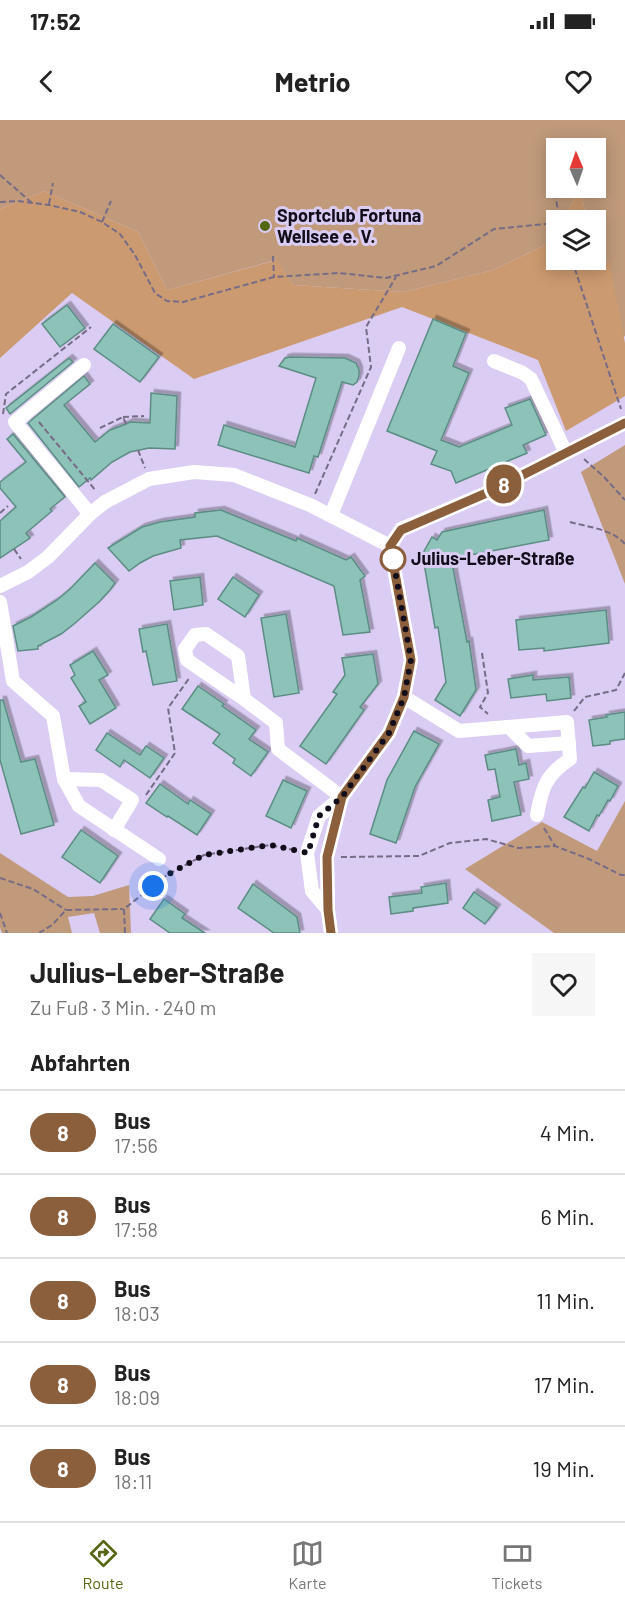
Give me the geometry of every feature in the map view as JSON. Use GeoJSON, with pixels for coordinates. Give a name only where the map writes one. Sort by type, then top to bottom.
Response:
{"type":"FeatureCollection","features":[{"type":"Feature","properties":{"kind":"street"},"geometry":{"type":"LineString","coordinates":[[331,515],[399,348]]}},
{"type":"Feature","properties":{"kind":"street"},"geometry":{"type":"LineString","coordinates":[[494,361],[523,373],[531,379],[566,453]]}},
{"type":"Feature","properties":{"kind":"street"},"geometry":{"type":"LineString","coordinates":[[84,365],[15,422],[90,514]]}},
{"type":"Feature","properties":{"kind":"street"},"geometry":{"type":"LineString","coordinates":[[328,910],[312,891],[308,853],[319,816],[342,797],[389,733],[404,697],[411,660],[390,546],[401,530],[489,492],[566,453],[623,416]]}},
{"type":"Feature","properties":{"kind":"street"},"geometry":{"type":"LineString","coordinates":[[0,586],[28,572],[48,557],[105,502],[149,479],[194,472],[234,475],[310,505],[390,546]]}},
{"type":"Feature","properties":{"kind":"street"},"geometry":{"type":"LineString","coordinates":[[0,602],[13,681],[53,716],[64,779],[79,806],[159,859]]}},
{"type":"Feature","properties":{"kind":"street"},"geometry":{"type":"LineString","coordinates":[[244,699],[238,656],[206,634],[195,635],[185,649],[187,660],[276,723],[278,749],[342,797]]}},
{"type":"Feature","properties":{"kind":"street"},"geometry":{"type":"LineString","coordinates":[[404,697],[459,731],[567,722],[570,759],[555,769],[541,792],[537,815]]}},
{"type":"Feature","properties":{"kind":"street"},"geometry":{"type":"LineString","coordinates":[[510,728],[528,746],[569,743]]}},
{"type":"Feature","properties":{"kind":"street"},"geometry":{"type":"LineString","coordinates":[[64,779],[101,780],[132,800],[114,830]]}},
{"type":"Feature","properties":{"kind":"street"},"geometry":{"type":"LineString","coordinates":[[331,933],[327,857],[342,797]]}},
{"type":"Feature","properties":{"kind":"path"},"geometry":{"type":"LineString","coordinates":[[0,175],[32,203]]}},
{"type":"Feature","properties":{"kind":"path"},"geometry":{"type":"LineString","coordinates":[[49,205],[53,183]]}},
{"type":"Feature","properties":{"kind":"path"},"geometry":{"type":"LineString","coordinates":[[0,202],[18,201],[49,205],[80,212],[102,222],[120,234],[135,255],[155,293],[167,302],[183,302],[274,277],[339,273],[386,278],[396,276],[436,266],[494,229],[546,223]]}},
{"type":"Feature","properties":{"kind":"path"},"geometry":{"type":"LineString","coordinates":[[102,222],[111,201]]}},
{"type":"Feature","properties":{"kind":"path"},"geometry":{"type":"LineString","coordinates":[[273,255],[274,277]]}},
{"type":"Feature","properties":{"kind":"path"},"geometry":{"type":"LineString","coordinates":[[575,270],[623,416]]}},
{"type":"Feature","properties":{"kind":"path"},"geometry":{"type":"LineString","coordinates":[[310,505],[371,367],[366,327],[396,276]]}},
{"type":"Feature","properties":{"kind":"path"},"geometry":{"type":"LineString","coordinates":[[2,423],[6,394],[91,327]]}},
{"type":"Feature","properties":{"kind":"path"},"geometry":{"type":"LineString","coordinates":[[29,410],[105,502]]}},
{"type":"Feature","properties":{"kind":"path"},"geometry":{"type":"LineString","coordinates":[[100,428],[123,417],[144,416]]}},
{"type":"Feature","properties":{"kind":"path"},"geometry":{"type":"LineString","coordinates":[[123,417],[126,424]]}},
{"type":"Feature","properties":{"kind":"path"},"geometry":{"type":"LineString","coordinates":[[138,450],[149,479]]}},
{"type":"Feature","properties":{"kind":"path"},"geometry":{"type":"LineString","coordinates":[[597,471],[625,500]]}},
{"type":"Feature","properties":{"kind":"path"},"geometry":{"type":"LineString","coordinates":[[0,513],[8,506]]}},
{"type":"Feature","properties":{"kind":"path"},"geometry":{"type":"LineString","coordinates":[[570,522],[611,533],[625,544]]}},
{"type":"Feature","properties":{"kind":"path"},"geometry":{"type":"LineString","coordinates":[[482,653],[488,693],[480,707],[489,715],[490,729]]}},
{"type":"Feature","properties":{"kind":"path"},"geometry":{"type":"LineString","coordinates":[[142,800],[176,753],[168,708],[197,668]]}},
{"type":"Feature","properties":{"kind":"path"},"geometry":{"type":"LineString","coordinates":[[567,722],[585,697],[616,690],[625,673]]}},
{"type":"Feature","properties":{"kind":"path"},"geometry":{"type":"LineString","coordinates":[[537,815],[555,846]]}},
{"type":"Feature","properties":{"kind":"path"},"geometry":{"type":"LineString","coordinates":[[327,857],[419,856],[450,843],[486,839],[518,848],[555,846],[625,875]]}},
{"type":"Feature","properties":{"kind":"path"},"geometry":{"type":"LineString","coordinates":[[0,878],[33,889],[66,910],[124,909],[167,875],[204,855],[270,845],[308,853]]}},
{"type":"Feature","properties":{"kind":"path"},"geometry":{"type":"LineString","coordinates":[[124,909],[125,933]]}},
{"type":"Feature","properties":{"kind":"path"},"geometry":{"type":"LineString","coordinates":[[39,933],[52,925],[66,910]]}},
{"type":"Feature","properties":{"kind":"path"},"geometry":{"type":"LineString","coordinates":[[0,913],[7,933]]}},
{"type":"Feature","properties":{"kind":"shaded area","name":"Sportclub Fortuna Wellsee e. V."},"geometry":{"type":"Polygon","coordinates":[[[0,120],[625,120],[625,336],[623,337],[608,261],[606,261],[606,210],[585,210],[582,198],[606,198],[606,138],[546,138],[546,198],[575,198],[568,210],[546,210],[546,244],[493,270],[404,292],[293,285],[276,260],[167,290],[138,232],[44,191],[0,209],[0,120]]]}},
{"type":"Feature","properties":{"kind":"shaded area"},"geometry":{"type":"Polygon","coordinates":[[[44,191],[138,232],[167,290],[277,260],[293,285],[404,292],[493,270],[546,244],[546,270],[606,270],[606,261],[609,261],[625,343],[625,396],[566,431],[538,360],[402,307],[194,379],[72,293],[0,358],[0,209],[44,191]]]}},
{"type":"Feature","properties":{"kind":"shaded area"},"geometry":{"type":"Polygon","coordinates":[[[575,198],[582,198],[585,210],[568,210],[575,198]]]}},
{"type":"Feature","properties":{"kind":"shaded area"},"geometry":{"type":"Polygon","coordinates":[[[625,445],[625,584],[581,472],[625,445]]]}},
{"type":"Feature","properties":{"kind":"shaded area"},"geometry":{"type":"Polygon","coordinates":[[[625,801],[625,933],[554,933],[465,869],[542,822],[597,851],[625,801]]]}},
{"type":"Feature","properties":{"kind":"shaded area"},"geometry":{"type":"Polygon","coordinates":[[[0,853],[68,897],[93,896],[129,885],[131,933],[100,933],[94,913],[68,917],[72,933],[2,933],[0,928],[0,853]]]}},
{"type":"Feature","properties":{"kind":"building"},"geometry":{"type":"Polygon","coordinates":[[[67,305],[85,328],[60,347],[42,324],[67,305]]]}},
{"type":"Feature","properties":{"kind":"building"},"geometry":{"type":"Polygon","coordinates":[[[433,319],[466,333],[453,366],[469,373],[441,440],[459,447],[512,425],[505,408],[530,399],[546,435],[523,445],[527,453],[456,483],[451,471],[431,464],[437,451],[387,431],[433,319]]]}},
{"type":"Feature","properties":{"kind":"building"},"geometry":{"type":"Polygon","coordinates":[[[113,324],[159,357],[140,382],[94,349],[113,324]]]}},
{"type":"Feature","properties":{"kind":"building"},"geometry":{"type":"Polygon","coordinates":[[[69,358],[73,362],[10,414],[6,408],[69,358]]]}},
{"type":"Feature","properties":{"kind":"building"},"geometry":{"type":"Polygon","coordinates":[[[285,358],[345,358],[356,363],[359,370],[357,382],[353,385],[342,382],[318,457],[314,456],[309,473],[218,445],[224,425],[295,447],[316,378],[279,366],[285,358]]]}},
{"type":"Feature","properties":{"kind":"building"},"geometry":{"type":"Polygon","coordinates":[[[84,376],[90,384],[64,405],[95,442],[110,430],[130,422],[150,423],[151,393],[177,396],[175,449],[149,448],[130,452],[112,462],[79,487],[28,423],[84,376]]]}},
{"type":"Feature","properties":{"kind":"building"},"geometry":{"type":"Polygon","coordinates":[[[13,434],[65,497],[26,533],[30,538],[0,558],[0,521],[16,507],[0,488],[0,482],[26,462],[7,439],[13,434]]]}},
{"type":"Feature","properties":{"kind":"building"},"geometry":{"type":"Polygon","coordinates":[[[221,510],[296,541],[297,538],[346,560],[351,557],[365,576],[360,580],[370,632],[343,635],[334,586],[217,536],[180,540],[181,548],[153,556],[129,571],[108,548],[142,527],[195,517],[195,513],[221,510]]]}},
{"type":"Feature","properties":{"kind":"building"},"geometry":{"type":"Polygon","coordinates":[[[544,510],[549,540],[460,557],[453,568],[467,642],[469,641],[476,690],[460,716],[435,700],[446,682],[438,627],[435,628],[424,563],[427,556],[423,553],[432,537],[437,540],[442,532],[544,510]]]}},
{"type":"Feature","properties":{"kind":"building"},"geometry":{"type":"Polygon","coordinates":[[[95,563],[115,583],[110,590],[61,634],[38,646],[38,649],[18,651],[13,626],[57,600],[95,563]]]}},
{"type":"Feature","properties":{"kind":"building"},"geometry":{"type":"Polygon","coordinates":[[[200,577],[203,605],[174,610],[170,581],[200,577]]]}},
{"type":"Feature","properties":{"kind":"building"},"geometry":{"type":"Polygon","coordinates":[[[233,577],[259,595],[245,617],[218,599],[233,577]]]}},
{"type":"Feature","properties":{"kind":"building"},"geometry":{"type":"Polygon","coordinates":[[[606,610],[609,643],[544,651],[544,648],[519,650],[516,620],[606,610]]]}},
{"type":"Feature","properties":{"kind":"building"},"geometry":{"type":"Polygon","coordinates":[[[286,614],[299,693],[274,697],[261,618],[286,614]]]}},
{"type":"Feature","properties":{"kind":"building"},"geometry":{"type":"Polygon","coordinates":[[[167,624],[177,681],[153,685],[139,629],[167,624]]]}},
{"type":"Feature","properties":{"kind":"building"},"geometry":{"type":"Polygon","coordinates":[[[93,651],[108,675],[99,680],[116,708],[90,724],[79,706],[86,702],[71,678],[75,675],[70,665],[93,651]]]}},
{"type":"Feature","properties":{"kind":"building"},"geometry":{"type":"Polygon","coordinates":[[[373,654],[378,684],[360,707],[364,710],[326,764],[300,746],[337,694],[333,692],[345,675],[342,658],[373,654]]]}},
{"type":"Feature","properties":{"kind":"building"},"geometry":{"type":"Polygon","coordinates":[[[533,675],[533,680],[569,677],[571,698],[547,701],[546,694],[511,698],[508,679],[533,675]]]}},
{"type":"Feature","properties":{"kind":"building"},"geometry":{"type":"Polygon","coordinates":[[[198,686],[256,730],[249,739],[268,752],[251,776],[233,763],[235,759],[213,743],[220,734],[182,709],[198,686]]]}},
{"type":"Feature","properties":{"kind":"building"},"geometry":{"type":"Polygon","coordinates":[[[0,700],[3,700],[21,762],[35,759],[54,825],[21,834],[0,760],[0,700]]]}},
{"type":"Feature","properties":{"kind":"building"},"geometry":{"type":"Polygon","coordinates":[[[625,712],[625,739],[593,746],[589,720],[625,712]]]}},
{"type":"Feature","properties":{"kind":"building"},"geometry":{"type":"Polygon","coordinates":[[[414,731],[439,744],[415,787],[396,843],[370,834],[387,780],[414,731]]]}},
{"type":"Feature","properties":{"kind":"building"},"geometry":{"type":"Polygon","coordinates":[[[107,733],[140,755],[146,746],[164,758],[150,778],[124,760],[120,767],[96,750],[107,733]]]}},
{"type":"Feature","properties":{"kind":"building"},"geometry":{"type":"Polygon","coordinates":[[[516,749],[519,765],[526,763],[529,779],[514,782],[521,815],[492,821],[488,800],[500,797],[495,769],[488,770],[485,755],[516,749]]]}},
{"type":"Feature","properties":{"kind":"building"},"geometry":{"type":"Polygon","coordinates":[[[594,772],[618,786],[610,801],[608,800],[599,816],[597,815],[589,831],[564,817],[594,772]]]}},
{"type":"Feature","properties":{"kind":"building"},"geometry":{"type":"Polygon","coordinates":[[[283,780],[307,791],[291,828],[266,816],[283,780]]]}},
{"type":"Feature","properties":{"kind":"building"},"geometry":{"type":"Polygon","coordinates":[[[160,784],[188,804],[190,800],[211,814],[197,835],[146,803],[160,784]]]}},
{"type":"Feature","properties":{"kind":"building"},"geometry":{"type":"Polygon","coordinates":[[[81,830],[118,856],[100,883],[62,857],[81,830]]]}},
{"type":"Feature","properties":{"kind":"building"},"geometry":{"type":"Polygon","coordinates":[[[446,883],[448,903],[391,914],[389,897],[422,893],[421,887],[446,883]]]}},
{"type":"Feature","properties":{"kind":"building"},"geometry":{"type":"Polygon","coordinates":[[[253,884],[297,917],[300,933],[274,933],[238,908],[253,884]]]}},
{"type":"Feature","properties":{"kind":"building"},"geometry":{"type":"Polygon","coordinates":[[[474,892],[497,908],[485,924],[463,908],[474,892]]]}},
{"type":"Feature","properties":{"kind":"building"},"geometry":{"type":"Polygon","coordinates":[[[164,899],[185,914],[182,918],[205,933],[170,933],[150,919],[164,899]]]}},
{"type":"Feature","properties":{"kind":"bus line","name":"8"},"geometry":{"type":"LineString","coordinates":[[331,933],[327,857],[342,797],[389,733],[404,697],[411,660],[390,546],[401,530],[489,492],[625,423]]}},
{"type":"Feature","properties":{"kind":"place","name":"Sportclub Fortuna Wellsee e. V."},"geometry":{"type":"Point","coordinates":[265,226]}},
{"type":"Feature","properties":{"kind":"place","name":"Julius-Leber-Straße"},"geometry":{"type":"Point","coordinates":[393,559]}},
{"type":"Feature","properties":{"kind":"route"},"geometry":{"type":"LineString","coordinates":[[153,886],[167,875],[204,855],[270,845],[308,853],[319,816],[342,797],[389,733],[404,697],[411,660],[393,559]]}}]}
